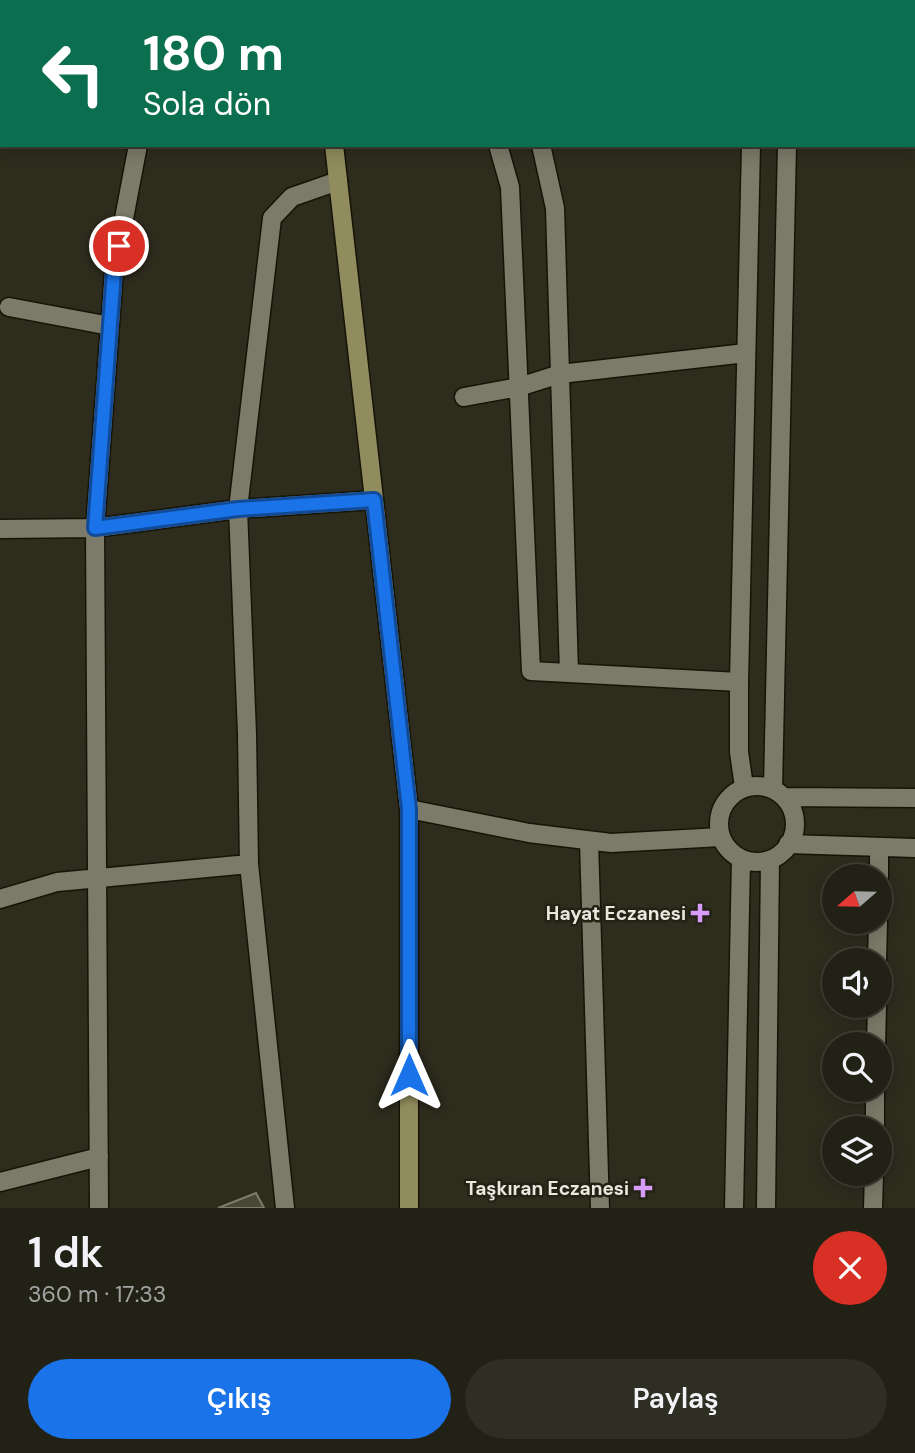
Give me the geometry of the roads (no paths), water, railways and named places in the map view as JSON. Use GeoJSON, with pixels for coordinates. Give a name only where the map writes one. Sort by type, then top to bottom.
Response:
{"type":"FeatureCollection","features":[{"type":"Feature","properties":{"kind":"main road"},"geometry":{"type":"LineString","coordinates":[[334,147],[409,809],[409,1208]]}},
{"type":"Feature","properties":{"kind":"street"},"geometry":{"type":"LineString","coordinates":[[99,1208],[95,528],[114,271],[138,147]]}},
{"type":"Feature","properties":{"kind":"street"},"geometry":{"type":"LineString","coordinates":[[499,147],[510,187],[531,671],[739,681]]}},
{"type":"Feature","properties":{"kind":"street"},"geometry":{"type":"LineString","coordinates":[[541,147],[555,208],[569,673]]}},
{"type":"Feature","properties":{"kind":"street"},"geometry":{"type":"LineString","coordinates":[[744,787],[739,751],[739,681],[751,147]]}},
{"type":"Feature","properties":{"kind":"street"},"geometry":{"type":"LineString","coordinates":[[786,147],[779,793],[793,810],[796,825],[793,837],[783,852],[770,860],[755,862],[741,859],[729,850],[721,837],[718,822],[722,807],[731,795],[744,787],[758,785],[779,793],[915,798]]}},
{"type":"Feature","properties":{"kind":"street"},"geometry":{"type":"LineString","coordinates":[[285,1208],[249,864],[238,509],[272,218],[292,197],[338,181]]}},
{"type":"Feature","properties":{"kind":"street"},"geometry":{"type":"LineString","coordinates":[[9,307],[110,326]]}},
{"type":"Feature","properties":{"kind":"street"},"geometry":{"type":"LineString","coordinates":[[464,397],[519,387],[560,374],[746,353]]}},
{"type":"Feature","properties":{"kind":"street"},"geometry":{"type":"LineString","coordinates":[[0,529],[95,528],[238,509],[374,500]]}},
{"type":"Feature","properties":{"kind":"street"},"geometry":{"type":"LineString","coordinates":[[409,809],[529,833],[611,844],[721,837]]}},
{"type":"Feature","properties":{"kind":"street"},"geometry":{"type":"LineString","coordinates":[[589,841],[600,1208]]}},
{"type":"Feature","properties":{"kind":"street"},"geometry":{"type":"LineString","coordinates":[[789,845],[915,848]]}},
{"type":"Feature","properties":{"kind":"street"},"geometry":{"type":"LineString","coordinates":[[879,847],[879,864]]}},
{"type":"Feature","properties":{"kind":"street"},"geometry":{"type":"LineString","coordinates":[[734,1208],[741,859]]}},
{"type":"Feature","properties":{"kind":"street"},"geometry":{"type":"LineString","coordinates":[[766,1208],[770,860]]}},
{"type":"Feature","properties":{"kind":"street"},"geometry":{"type":"LineString","coordinates":[[0,900],[57,882],[249,864]]}},
{"type":"Feature","properties":{"kind":"street"},"geometry":{"type":"LineString","coordinates":[[0,1182],[99,1157]]}},
{"type":"Feature","properties":{"kind":"street"},"geometry":{"type":"LineString","coordinates":[[873,1208],[874,1186]]}},
{"type":"Feature","properties":{"kind":"place","name":"Hayat Eczanesi"},"geometry":{"type":"Point","coordinates":[700,913]}},
{"type":"Feature","properties":{"kind":"place","name":"Taşkıran Eczanesi"},"geometry":{"type":"Point","coordinates":[643,1188]}}]}
